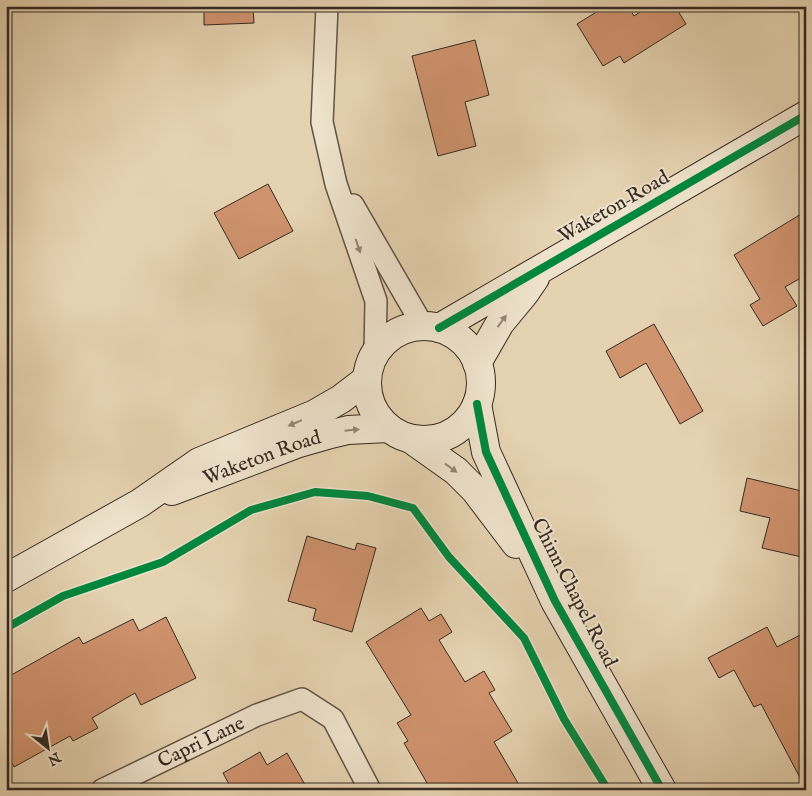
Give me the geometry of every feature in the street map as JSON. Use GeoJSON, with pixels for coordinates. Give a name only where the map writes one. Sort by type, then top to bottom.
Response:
{"type":"FeatureCollection","features":[{"type":"Feature","properties":{"kind":"street"},"geometry":{"type":"LineString","coordinates":[[327,6],[322,122],[336,184],[376,301],[375,353]]}},
{"type":"Feature","properties":{"kind":"street","name":"Waketon Road"},"geometry":{"type":"LineString","coordinates":[[431,327],[542,268],[806,115]]}},
{"type":"Feature","properties":{"kind":"street"},"geometry":{"type":"LineString","coordinates":[[336,184],[358,211],[431,327]]}},
{"type":"Feature","properties":{"kind":"street","name":"Waketon Road"},"geometry":{"type":"LineString","coordinates":[[477,363],[500,322],[524,294],[542,268]]}},
{"type":"Feature","properties":{"kind":"street"},"geometry":{"type":"LineString","coordinates":[[431,327],[450,332],[462,340],[471,351],[481,377],[481,390],[477,404],[461,427],[437,439],[424,441],[400,434],[378,419],[367,395],[366,380],[369,366],[375,353],[384,342],[396,333],[409,328],[431,327]]}},
{"type":"Feature","properties":{"kind":"street","name":"Waketon Road"},"geometry":{"type":"LineString","coordinates":[[6,578],[140,503],[199,462],[315,414],[342,399],[366,380]]}},
{"type":"Feature","properties":{"kind":"street","name":"Chinn Chapel Road"},"geometry":{"type":"LineString","coordinates":[[477,404],[486,452],[555,601],[662,790]]}},
{"type":"Feature","properties":{"kind":"street","name":"Waketon Road"},"geometry":{"type":"LineString","coordinates":[[140,503],[318,438],[348,430],[400,434]]}},
{"type":"Feature","properties":{"kind":"street","name":"Chinn Chapel Road"},"geometry":{"type":"LineString","coordinates":[[400,434],[456,471],[476,490],[498,518],[555,601]]}},
{"type":"Feature","properties":{"kind":"street","name":"Capri Lane"},"geometry":{"type":"LineString","coordinates":[[102,790],[257,715],[302,699],[333,719],[370,790]]}},
{"type":"Feature","properties":{"kind":"building"},"geometry":{"type":"Polygon","coordinates":[[[204,6],[253,6],[254,23],[204,25],[204,6]]]}},
{"type":"Feature","properties":{"kind":"building"},"geometry":{"type":"Polygon","coordinates":[[[606,6],[628,6],[634,16],[649,6],[675,6],[686,24],[624,63],[620,56],[603,66],[577,24],[606,6]]]}},
{"type":"Feature","properties":{"kind":"building"},"geometry":{"type":"Polygon","coordinates":[[[475,40],[489,95],[465,102],[476,146],[438,156],[412,56],[475,40]]]}},
{"type":"Feature","properties":{"kind":"building"},"geometry":{"type":"Polygon","coordinates":[[[268,184],[293,231],[239,259],[214,213],[268,184]]]}},
{"type":"Feature","properties":{"kind":"building"},"geometry":{"type":"Polygon","coordinates":[[[806,211],[806,275],[785,287],[797,306],[763,326],[750,305],[760,299],[734,255],[806,211]]]}},
{"type":"Feature","properties":{"kind":"building"},"geometry":{"type":"Polygon","coordinates":[[[654,324],[703,411],[680,424],[646,363],[620,378],[606,351],[654,324]]]}},
{"type":"Feature","properties":{"kind":"building"},"geometry":{"type":"Polygon","coordinates":[[[747,478],[806,492],[806,558],[762,548],[770,518],[740,511],[747,478]]]}},
{"type":"Feature","properties":{"kind":"building"},"geometry":{"type":"Polygon","coordinates":[[[307,536],[355,550],[357,543],[376,548],[352,632],[313,620],[316,609],[288,601],[307,536]]]}},
{"type":"Feature","properties":{"kind":"building"},"geometry":{"type":"Polygon","coordinates":[[[421,608],[429,621],[441,614],[452,632],[439,640],[465,682],[484,671],[495,690],[489,693],[512,731],[494,742],[522,790],[431,790],[404,743],[408,741],[397,723],[411,715],[366,642],[421,608]]]}},
{"type":"Feature","properties":{"kind":"building"},"geometry":{"type":"Polygon","coordinates":[[[166,617],[196,678],[141,705],[135,693],[92,718],[98,728],[73,741],[70,736],[14,767],[6,752],[6,678],[79,637],[83,644],[133,619],[139,631],[166,617]]]}},
{"type":"Feature","properties":{"kind":"building"},"geometry":{"type":"Polygon","coordinates":[[[767,627],[777,647],[806,632],[806,789],[761,704],[754,707],[734,670],[719,678],[708,658],[767,627]]]}},
{"type":"Feature","properties":{"kind":"building"},"geometry":{"type":"Polygon","coordinates":[[[260,752],[267,765],[287,753],[308,790],[232,790],[223,773],[260,752]]]}},
{"type":"Feature","properties":{"kind":"cycle path"},"geometry":{"type":"LineString","coordinates":[[439,328],[806,115]]}},
{"type":"Feature","properties":{"kind":"cycle path"},"geometry":{"type":"LineString","coordinates":[[477,404],[486,452],[555,601],[662,790]]}},
{"type":"Feature","properties":{"kind":"cycle path"},"geometry":{"type":"LineString","coordinates":[[6,628],[63,596],[163,562],[251,510],[315,492],[368,496],[413,508],[449,557],[524,638],[564,719],[608,790]]}}]}
